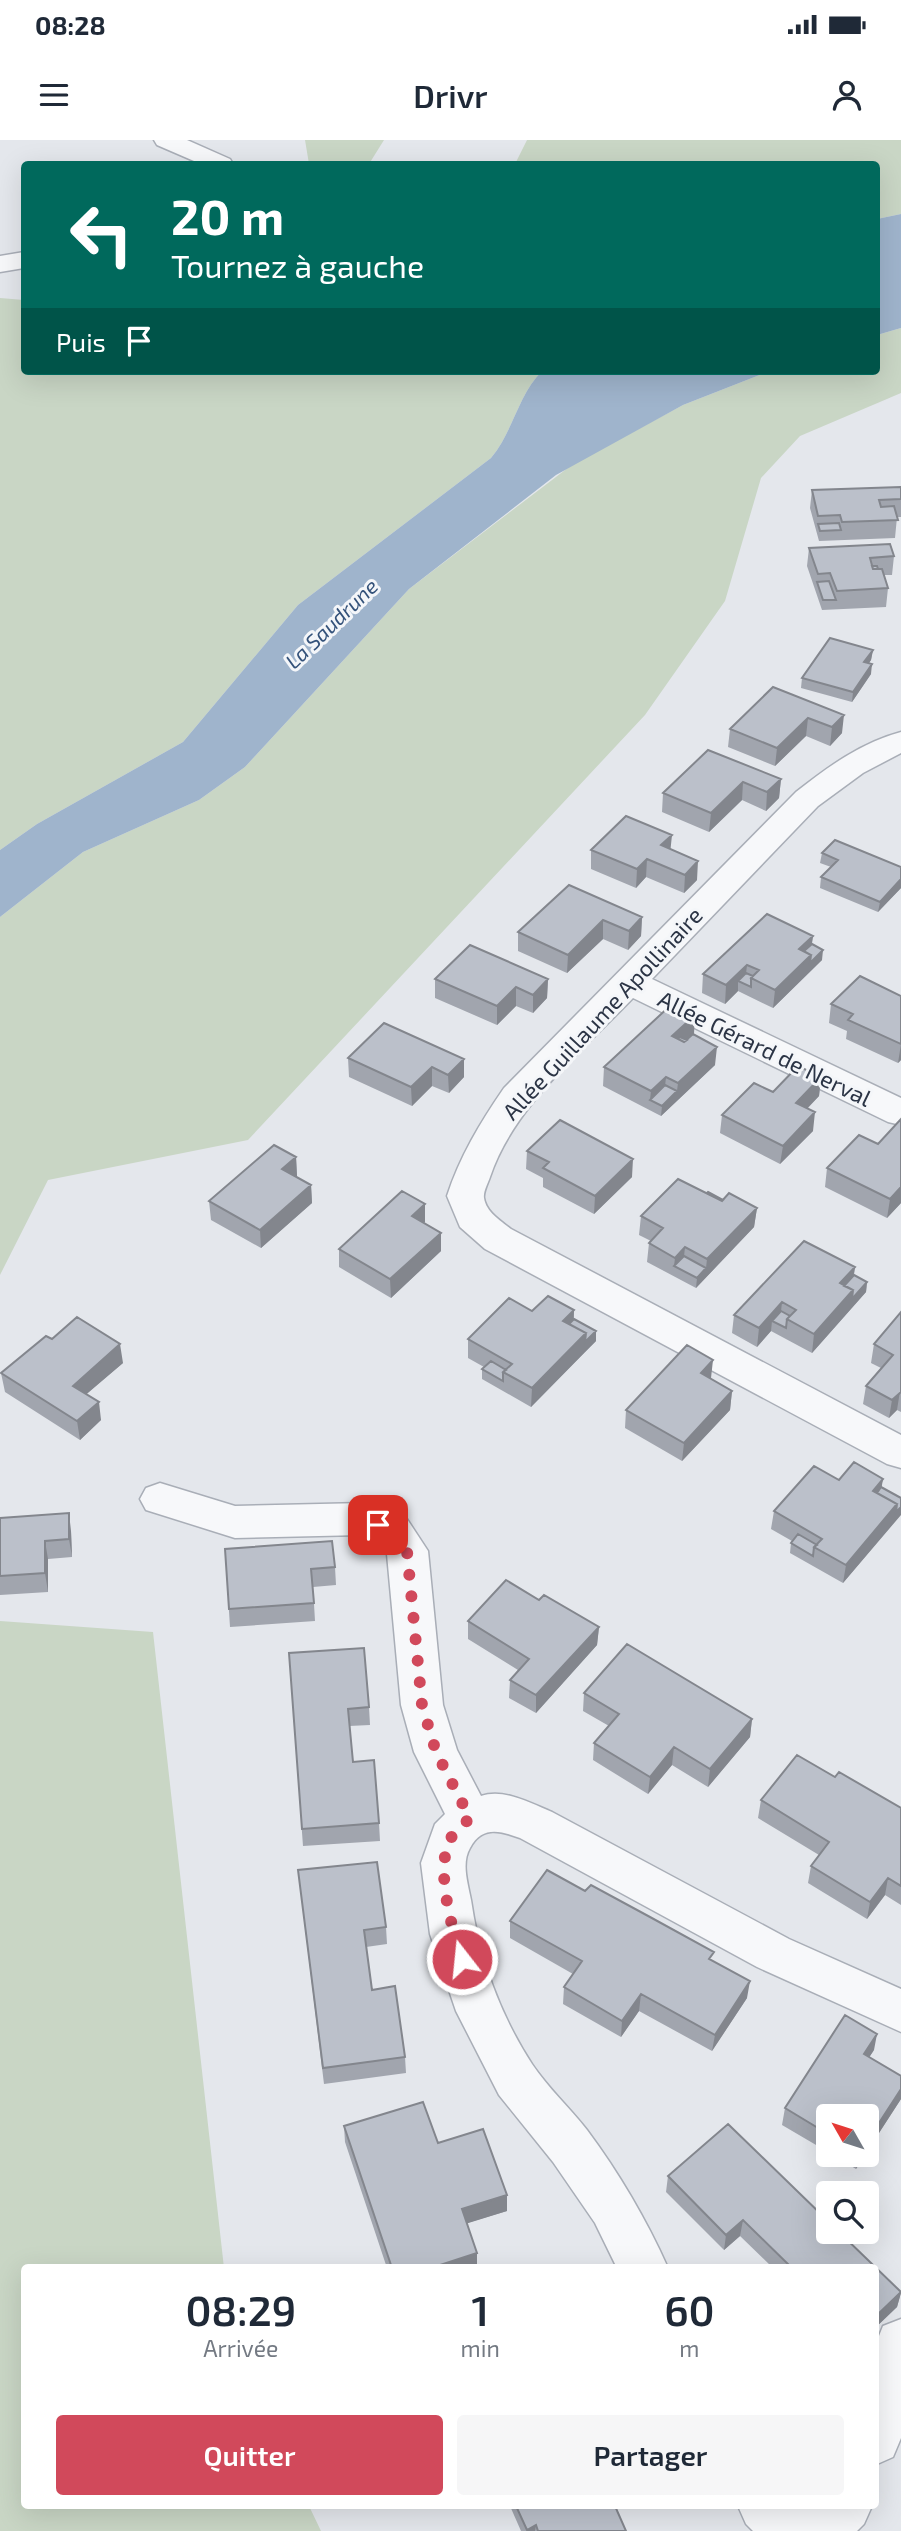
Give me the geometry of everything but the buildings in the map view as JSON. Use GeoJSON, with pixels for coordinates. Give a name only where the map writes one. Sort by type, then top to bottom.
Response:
{"type":"FeatureCollection","features":[{"type":"Feature","properties":{"kind":"street"},"geometry":{"type":"LineString","coordinates":[[166,140],[214,161]]}},
{"type":"Feature","properties":{"kind":"street"},"geometry":{"type":"LineString","coordinates":[[0,264],[21,260]]}},
{"type":"Feature","properties":{"kind":"street","name":"Allée Guillaume Apollinaire"},"geometry":{"type":"LineString","coordinates":[[901,742],[852,764],[807,799],[517,1097],[491,1134],[475,1166],[465,1196],[473,1218],[498,1238],[901,1453]]}},
{"type":"Feature","properties":{"kind":"street","name":"Allée Gérard de Nerval"},"geometry":{"type":"LineString","coordinates":[[629,982],[901,1113]]}},
{"type":"Feature","properties":{"kind":"street"},"geometry":{"type":"LineString","coordinates":[[160,1499],[235,1522],[363,1519],[393,1530],[407,1551],[422,1705],[436,1752],[470,1818]]}},
{"type":"Feature","properties":{"kind":"street"},"geometry":{"type":"LineString","coordinates":[[641,2264],[612,2207],[570,2146],[516,2080],[479,2011],[453,1934],[443,1863],[451,1837],[470,1818],[491,1811],[536,1825],[773,1953],[901,2011]]}},
{"type":"Feature","properties":{"kind":"street"},"geometry":{"type":"LineString","coordinates":[[879,2424],[901,2343]]}},
{"type":"Feature","properties":{"kind":"street"},"geometry":{"type":"LineString","coordinates":[[769,2509],[791,2525],[825,2522]]}},
{"type":"Feature","properties":{"kind":"green space"},"geometry":{"type":"Polygon","coordinates":[[[305,140],[384,140],[371,161],[308,161],[305,140]]]}},
{"type":"Feature","properties":{"kind":"green space"},"geometry":{"type":"Polygon","coordinates":[[[527,140],[901,140],[901,214],[880,218],[880,161],[516,161],[527,140]]]}},
{"type":"Feature","properties":{"kind":"green space"},"geometry":{"type":"Polygon","coordinates":[[[0,298],[21,300],[21,375],[539,375],[527,391],[505,437],[491,458],[298,605],[183,742],[37,824],[0,850],[0,298]]]}},
{"type":"Feature","properties":{"kind":"green space"},"geometry":{"type":"Polygon","coordinates":[[[901,328],[901,393],[800,436],[761,478],[725,601],[645,715],[248,1140],[48,1180],[0,1275],[0,917],[83,852],[199,800],[245,767],[409,589],[573,464],[683,405],[760,375],[880,375],[880,334],[901,328]]]}},
{"type":"Feature","properties":{"kind":"green space"},"geometry":{"type":"Polygon","coordinates":[[[0,1621],[153,1632],[224,2264],[21,2264],[21,2509],[310,2509],[321,2531],[0,2531],[0,1621]]]}},
{"type":"Feature","properties":{"kind":"water"},"geometry":{"type":"Polygon","coordinates":[[[901,214],[901,328],[880,334],[880,218],[901,214]]]}},
{"type":"Feature","properties":{"kind":"water","name":"La Saudrune"},"geometry":{"type":"Polygon","coordinates":[[[539,375],[760,375],[683,405],[556,475],[409,589],[245,767],[199,800],[83,852],[0,917],[0,850],[37,824],[183,742],[298,605],[491,458],[499,448],[539,375]]]}},
{"type":"Feature","properties":{"kind":"route"},"geometry":{"type":"LineString","coordinates":[[378,1525],[393,1530],[407,1551],[422,1705],[436,1752],[470,1818],[451,1837],[443,1863],[453,1934],[462,1959]]}}]}
